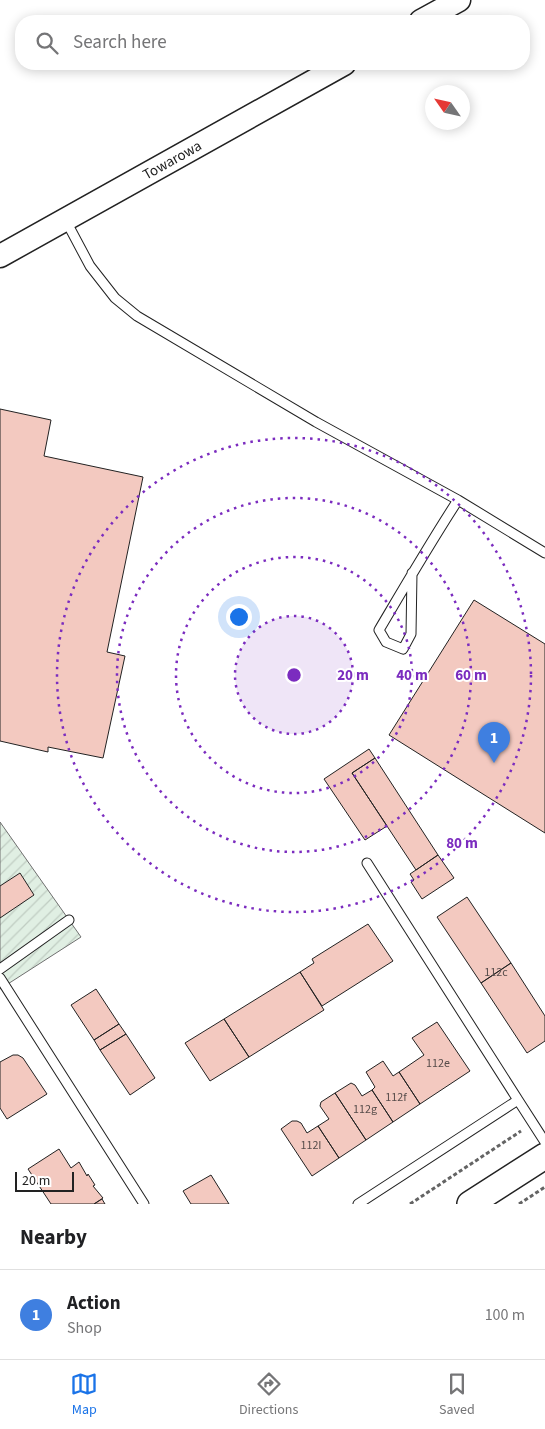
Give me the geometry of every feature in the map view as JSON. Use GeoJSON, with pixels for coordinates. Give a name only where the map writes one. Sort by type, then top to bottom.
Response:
{"type":"FeatureCollection","features":[{"type":"Feature","properties":{"kind":"main road"},"geometry":{"type":"LineString","coordinates":[[470,1204],[545,1156]]}},
{"type":"Feature","properties":{"kind":"street"},"geometry":{"type":"LineString","coordinates":[[432,15],[459,0]]}},
{"type":"Feature","properties":{"kind":"street","name":"Towarowa"},"geometry":{"type":"LineString","coordinates":[[0,256],[333,70]]}},
{"type":"Feature","properties":{"kind":"lane"},"geometry":{"type":"LineString","coordinates":[[65,219],[90,266],[115,298],[137,316],[316,422],[458,500],[545,554]]}},
{"type":"Feature","properties":{"kind":"lane"},"geometry":{"type":"LineString","coordinates":[[412,573],[411,634],[403,650],[386,642],[379,630],[412,573],[458,500]]}},
{"type":"Feature","properties":{"kind":"lane"},"geometry":{"type":"LineString","coordinates":[[367,862],[545,1142]]}},
{"type":"Feature","properties":{"kind":"lane"},"geometry":{"type":"LineString","coordinates":[[0,969],[69,920]]}},
{"type":"Feature","properties":{"kind":"lane"},"geometry":{"type":"LineString","coordinates":[[0,978],[144,1204]]}},
{"type":"Feature","properties":{"kind":"lane"},"geometry":{"type":"LineString","coordinates":[[358,1204],[518,1100]]}},
{"type":"Feature","properties":{"kind":"path"},"geometry":{"type":"LineString","coordinates":[[410,1204],[533,1124]]}},
{"type":"Feature","properties":{"kind":"path"},"geometry":{"type":"LineString","coordinates":[[518,1204],[545,1187]]}},
{"type":"Feature","properties":{"kind":"green space"},"geometry":{"type":"Polygon","coordinates":[[[0,822],[81,937],[0,989],[0,822]]]}},
{"type":"Feature","properties":{"kind":"building"},"geometry":{"type":"Polygon","coordinates":[[[0,409],[51,420],[44,456],[143,477],[107,652],[125,656],[103,758],[48,747],[48,752],[0,741],[0,409]]]}},
{"type":"Feature","properties":{"kind":"building"},"geometry":{"type":"Polygon","coordinates":[[[474,600],[545,644],[545,833],[389,735],[474,600]]]}},
{"type":"Feature","properties":{"kind":"building"},"geometry":{"type":"Polygon","coordinates":[[[369,749],[375,758],[352,773],[387,826],[365,840],[324,779],[369,749]]]}},
{"type":"Feature","properties":{"kind":"building"},"geometry":{"type":"Polygon","coordinates":[[[375,758],[438,855],[416,870],[352,773],[375,758]]]}},
{"type":"Feature","properties":{"kind":"building"},"geometry":{"type":"Polygon","coordinates":[[[438,855],[454,878],[422,899],[411,882],[414,880],[410,874],[438,855]]]}},
{"type":"Feature","properties":{"kind":"building"},"geometry":{"type":"Polygon","coordinates":[[[20,873],[34,895],[0,918],[0,886],[20,873]]]}},
{"type":"Feature","properties":{"kind":"building"},"geometry":{"type":"Polygon","coordinates":[[[467,897],[511,963],[481,983],[437,917],[467,897]]]}},
{"type":"Feature","properties":{"kind":"building"},"geometry":{"type":"Polygon","coordinates":[[[368,924],[393,961],[322,1006],[300,972],[314,963],[312,959],[368,924]]]}},
{"type":"Feature","properties":{"kind":"building"},"geometry":{"type":"Polygon","coordinates":[[[511,963],[545,1016],[545,1041],[527,1053],[481,983],[511,963]]]}},
{"type":"Feature","properties":{"kind":"building"},"geometry":{"type":"Polygon","coordinates":[[[300,972],[324,1010],[249,1057],[224,1019],[300,972]]]}},
{"type":"Feature","properties":{"kind":"building"},"geometry":{"type":"Polygon","coordinates":[[[96,989],[119,1024],[94,1040],[71,1005],[96,989]]]}},
{"type":"Feature","properties":{"kind":"building"},"geometry":{"type":"Polygon","coordinates":[[[224,1019],[249,1057],[210,1081],[185,1043],[224,1019]]]}},
{"type":"Feature","properties":{"kind":"building"},"geometry":{"type":"Polygon","coordinates":[[[437,1022],[470,1071],[420,1104],[399,1072],[424,1055],[412,1038],[437,1022]]]}},
{"type":"Feature","properties":{"kind":"building"},"geometry":{"type":"Polygon","coordinates":[[[119,1024],[126,1034],[100,1050],[94,1040],[119,1024]]]}},
{"type":"Feature","properties":{"kind":"building"},"geometry":{"type":"Polygon","coordinates":[[[126,1034],[155,1078],[130,1095],[100,1050],[126,1034]]]}},
{"type":"Feature","properties":{"kind":"building"},"geometry":{"type":"Polygon","coordinates":[[[13,1055],[23,1058],[47,1094],[7,1119],[0,1108],[0,1062],[13,1055]]]}},
{"type":"Feature","properties":{"kind":"building"},"geometry":{"type":"Polygon","coordinates":[[[383,1061],[393,1076],[399,1072],[420,1104],[393,1122],[372,1090],[375,1087],[366,1072],[383,1061]]]}},
{"type":"Feature","properties":{"kind":"building"},"geometry":{"type":"Polygon","coordinates":[[[351,1083],[355,1085],[362,1096],[372,1090],[393,1122],[366,1140],[335,1093],[351,1083]]]}},
{"type":"Feature","properties":{"kind":"building"},"geometry":{"type":"Polygon","coordinates":[[[335,1093],[366,1140],[339,1158],[318,1126],[329,1119],[320,1106],[321,1102],[335,1093]]]}},
{"type":"Feature","properties":{"kind":"building"},"geometry":{"type":"Polygon","coordinates":[[[292,1121],[301,1123],[307,1133],[318,1126],[339,1158],[312,1176],[281,1129],[292,1121]]]}},
{"type":"Feature","properties":{"kind":"building"},"geometry":{"type":"Polygon","coordinates":[[[59,1149],[71,1168],[79,1162],[95,1185],[93,1186],[103,1198],[94,1204],[51,1204],[28,1169],[59,1149]]]}},
{"type":"Feature","properties":{"kind":"building"},"geometry":{"type":"Polygon","coordinates":[[[211,1175],[229,1204],[191,1204],[183,1191],[211,1175]]]}},
{"type":"Feature","properties":{"kind":"building"},"geometry":{"type":"Polygon","coordinates":[[[102,1199],[105,1204],[94,1204],[102,1199]]]}},
{"type":"Feature","properties":{"kind":"place","name":"Action"},"geometry":{"type":"Point","coordinates":[494,763]}}]}
